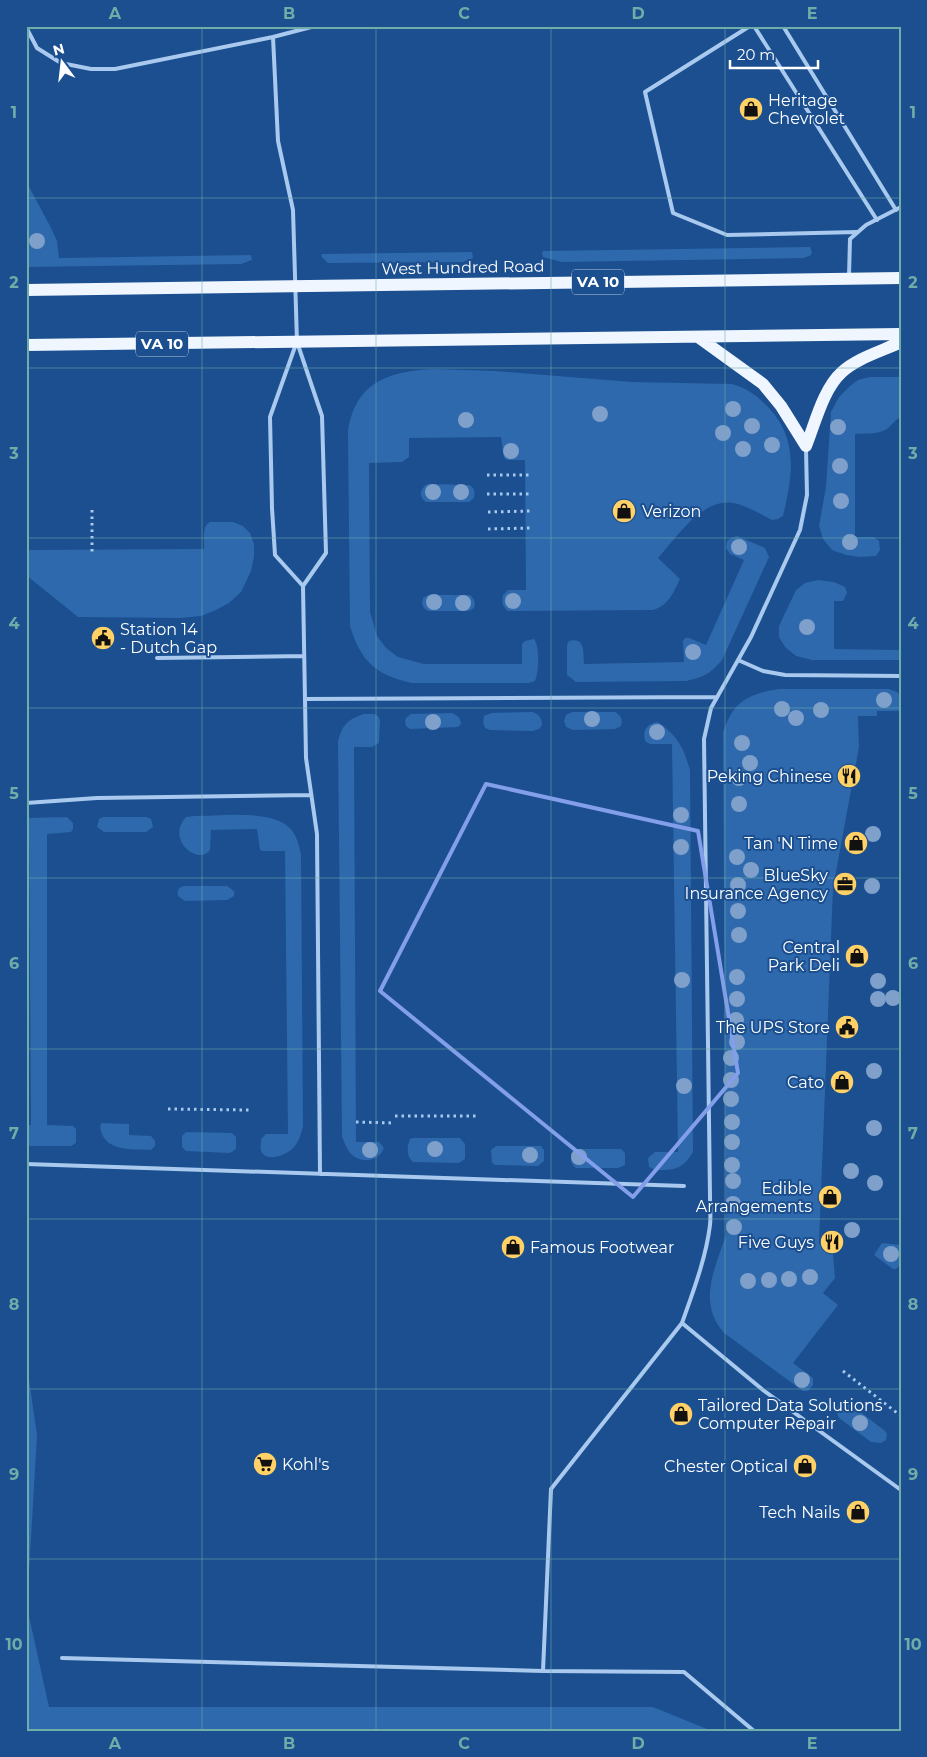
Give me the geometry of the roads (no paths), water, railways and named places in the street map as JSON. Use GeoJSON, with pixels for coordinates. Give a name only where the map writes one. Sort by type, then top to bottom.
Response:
{"type":"FeatureCollection","features":[{"type":"Feature","properties":{"kind":"main road","name":"West Hundred Road"},"geometry":{"type":"LineString","coordinates":[[26,290],[901,278]]}},
{"type":"Feature","properties":{"kind":"main road","name":"VA 10"},"geometry":{"type":"LineString","coordinates":[[26,345],[901,334]]}},
{"type":"Feature","properties":{"kind":"main road"},"geometry":{"type":"LineString","coordinates":[[698,337],[763,384],[781,406],[806,446]]}},
{"type":"Feature","properties":{"kind":"main road"},"geometry":{"type":"LineString","coordinates":[[806,446],[827,392],[842,372],[854,364],[901,342]]}},
{"type":"Feature","properties":{"kind":"lane"},"geometry":{"type":"LineString","coordinates":[[26,26],[37,48],[61,63],[91,69],[115,68],[273,37],[315,26]]}},
{"type":"Feature","properties":{"kind":"lane"},"geometry":{"type":"LineString","coordinates":[[750,26],[645,92],[674,213],[727,235],[857,232]]}},
{"type":"Feature","properties":{"kind":"lane"},"geometry":{"type":"LineString","coordinates":[[754,26],[876,220]]}},
{"type":"Feature","properties":{"kind":"lane"},"geometry":{"type":"LineString","coordinates":[[783,26],[896,210]]}},
{"type":"Feature","properties":{"kind":"lane"},"geometry":{"type":"LineString","coordinates":[[273,37],[278,140],[292,210],[297,342],[322,416],[326,553],[304,586],[306,758],[317,834],[320,1174]]}},
{"type":"Feature","properties":{"kind":"lane"},"geometry":{"type":"LineString","coordinates":[[848,279],[850,239],[857,232],[876,220],[901,207]]}},
{"type":"Feature","properties":{"kind":"lane"},"geometry":{"type":"LineString","coordinates":[[297,342],[270,417],[275,555],[304,586]]}},
{"type":"Feature","properties":{"kind":"lane"},"geometry":{"type":"LineString","coordinates":[[543,1671],[551,1489],[682,1323],[702,1261],[710,1224],[704,739],[711,708],[751,637],[800,530],[807,494],[806,446]]}},
{"type":"Feature","properties":{"kind":"lane"},"geometry":{"type":"LineString","coordinates":[[157,658],[304,656]]}},
{"type":"Feature","properties":{"kind":"lane"},"geometry":{"type":"LineString","coordinates":[[738,660],[763,672],[785,675],[901,676]]}},
{"type":"Feature","properties":{"kind":"lane"},"geometry":{"type":"LineString","coordinates":[[305,699],[717,697]]}},
{"type":"Feature","properties":{"kind":"lane"},"geometry":{"type":"LineString","coordinates":[[26,804],[97,798],[312,795]]}},
{"type":"Feature","properties":{"kind":"lane"},"geometry":{"type":"LineString","coordinates":[[26,1164],[684,1186]]}},
{"type":"Feature","properties":{"kind":"lane"},"geometry":{"type":"LineString","coordinates":[[682,1323],[763,1390],[901,1490]]}},
{"type":"Feature","properties":{"kind":"lane"},"geometry":{"type":"LineString","coordinates":[[62,1658],[543,1671],[684,1672],[754,1731]]}},
{"type":"Feature","properties":{"kind":"place","name":"Heritage Chevrolet"},"geometry":{"type":"Point","coordinates":[751,109]}},
{"type":"Feature","properties":{"kind":"place","name":"Verizon"},"geometry":{"type":"Point","coordinates":[624,511]}},
{"type":"Feature","properties":{"kind":"place","name":"Station 14 - Dutch Gap"},"geometry":{"type":"Point","coordinates":[103,638]}},
{"type":"Feature","properties":{"kind":"place","name":"Peking Chinese"},"geometry":{"type":"Point","coordinates":[849,776]}},
{"type":"Feature","properties":{"kind":"place","name":"Tan 'N Time"},"geometry":{"type":"Point","coordinates":[856,843]}},
{"type":"Feature","properties":{"kind":"place","name":"BlueSky Insurance Agency"},"geometry":{"type":"Point","coordinates":[845,884]}},
{"type":"Feature","properties":{"kind":"place","name":"Central Park Deli"},"geometry":{"type":"Point","coordinates":[857,956]}},
{"type":"Feature","properties":{"kind":"place","name":"The UPS Store"},"geometry":{"type":"Point","coordinates":[847,1027]}},
{"type":"Feature","properties":{"kind":"place","name":"Cato"},"geometry":{"type":"Point","coordinates":[842,1082]}},
{"type":"Feature","properties":{"kind":"place","name":"Edible Arrangements"},"geometry":{"type":"Point","coordinates":[830,1197]}},
{"type":"Feature","properties":{"kind":"place","name":"Five Guys"},"geometry":{"type":"Point","coordinates":[832,1242]}},
{"type":"Feature","properties":{"kind":"place","name":"Famous Footwear"},"geometry":{"type":"Point","coordinates":[513,1247]}},
{"type":"Feature","properties":{"kind":"place","name":"Tailored Data Solutions Computer Repair"},"geometry":{"type":"Point","coordinates":[681,1414]}},
{"type":"Feature","properties":{"kind":"place","name":"Kohl's"},"geometry":{"type":"Point","coordinates":[265,1464]}},
{"type":"Feature","properties":{"kind":"place","name":"Chester Optical"},"geometry":{"type":"Point","coordinates":[805,1466]}},
{"type":"Feature","properties":{"kind":"place","name":"Tech Nails"},"geometry":{"type":"Point","coordinates":[858,1512]}}]}
